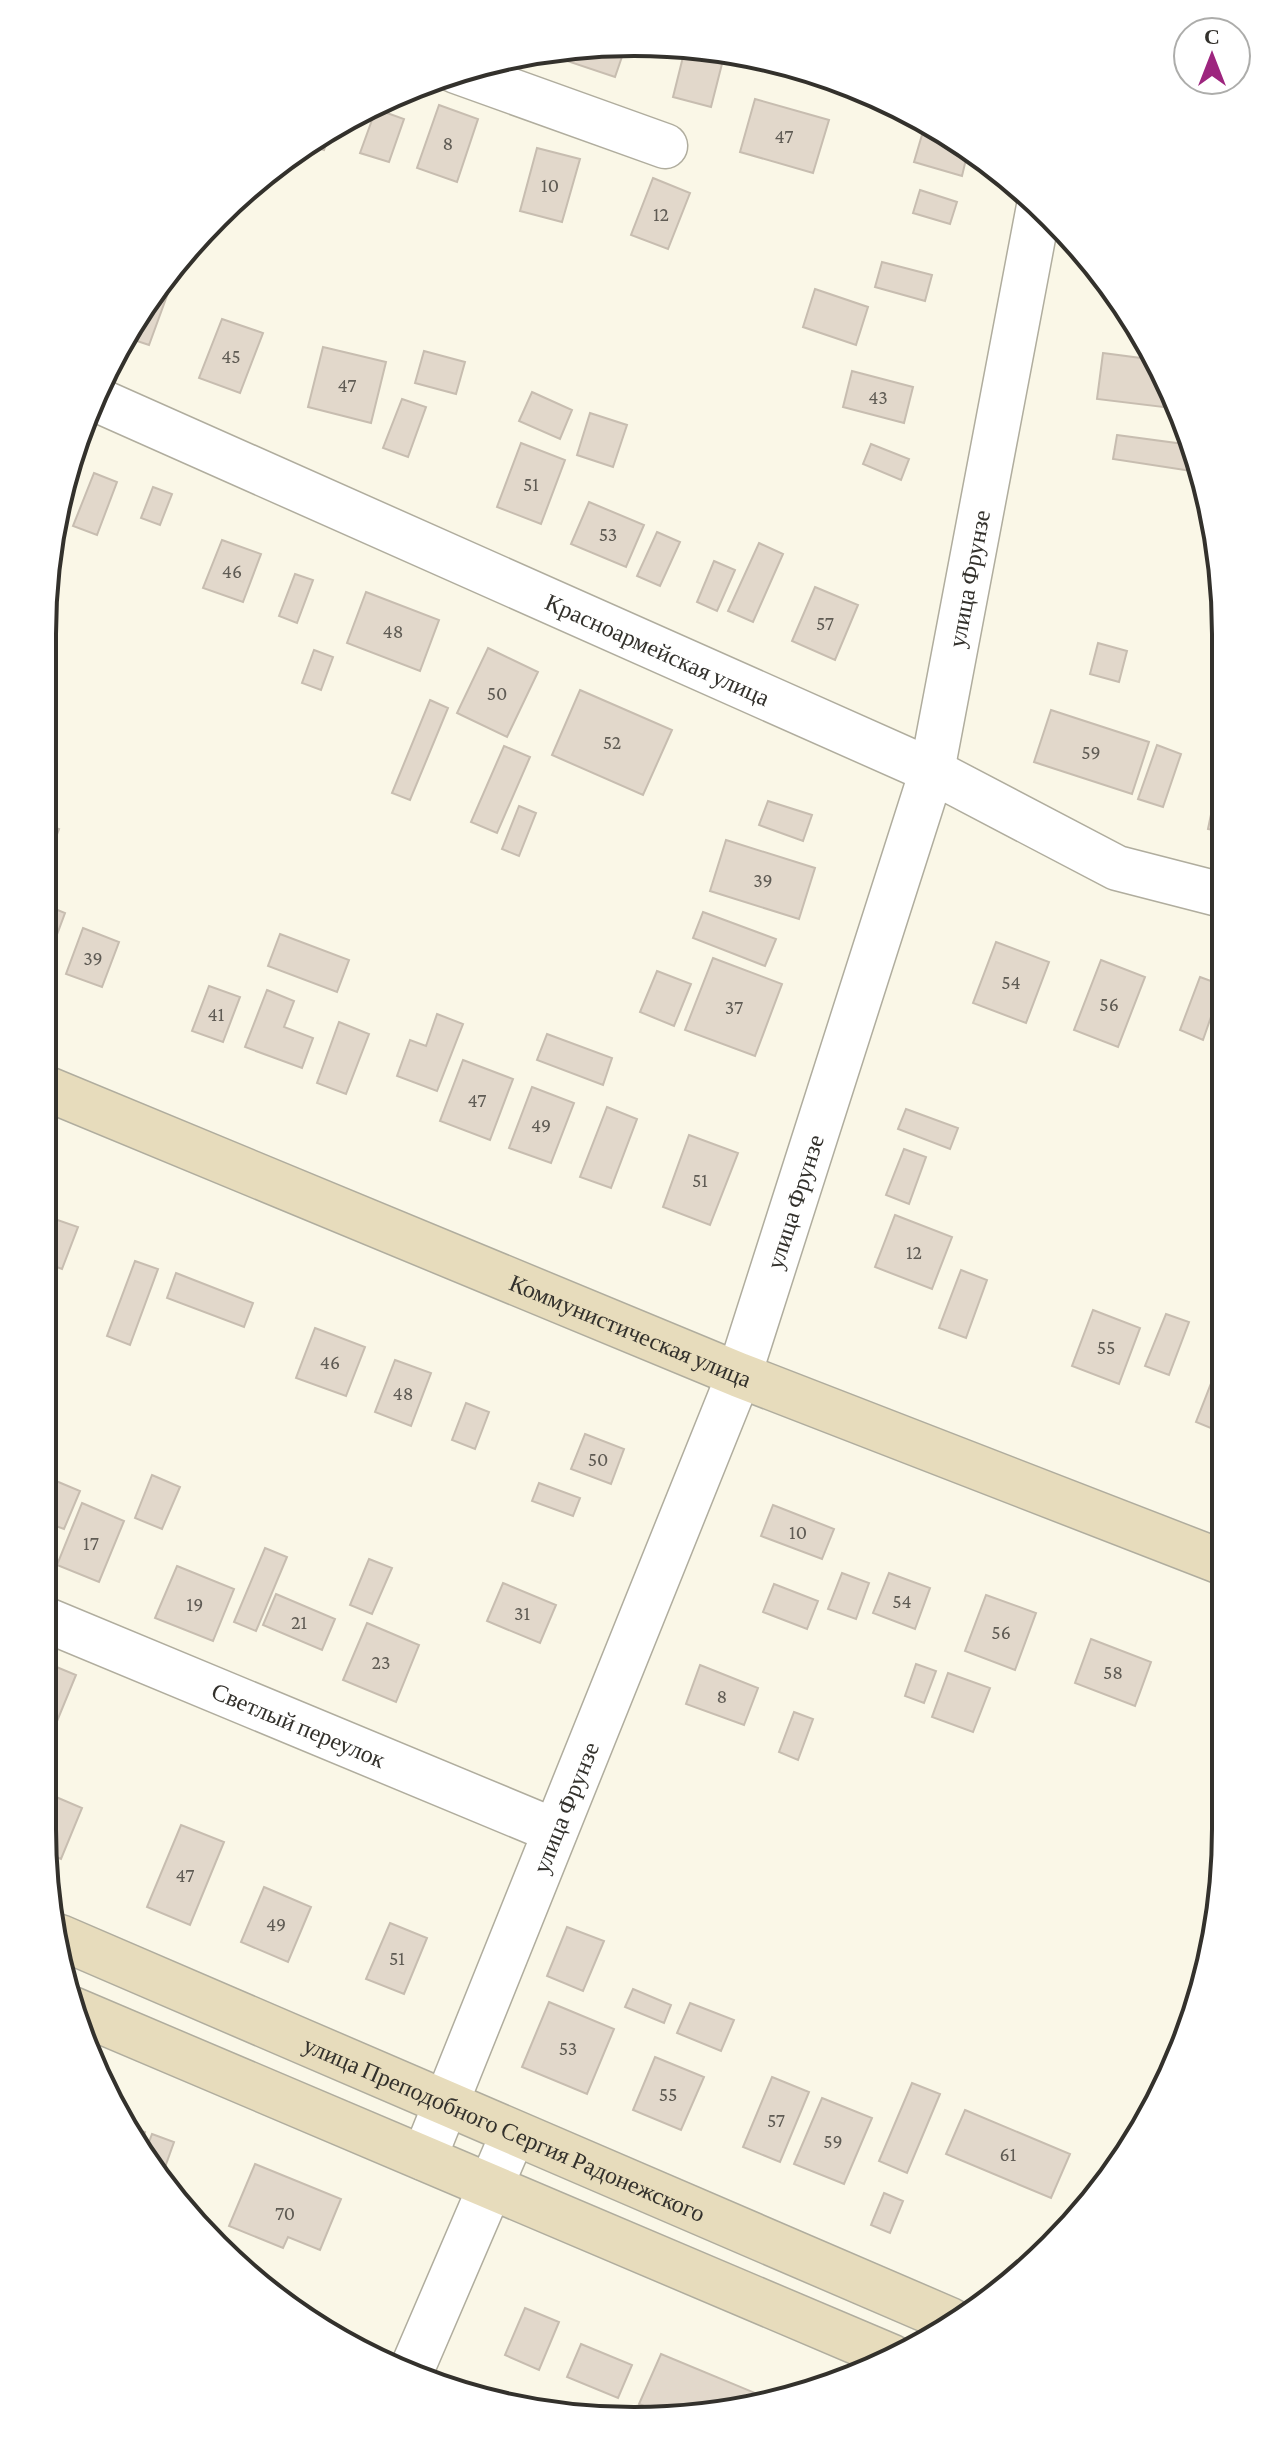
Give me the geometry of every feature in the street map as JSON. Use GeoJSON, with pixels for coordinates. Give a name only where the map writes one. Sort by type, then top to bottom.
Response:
{"type":"FeatureCollection","features":[{"type":"Feature","properties":{"kind":"street"},"geometry":{"type":"LineString","coordinates":[[476,78],[665,146]]}},
{"type":"Feature","properties":{"kind":"street","name":"улица Фрунзе"},"geometry":{"type":"LineString","coordinates":[[424,2158],[739,1375],[932,771],[1037,219]]}},
{"type":"Feature","properties":{"kind":"street","name":"Красноармейская улица"},"geometry":{"type":"LineString","coordinates":[[105,403],[932,771],[1117,868],[1212,892]]}},
{"type":"Feature","properties":{"kind":"street","name":"Коммунистическая улица"},"geometry":{"type":"LineString","coordinates":[[56,1092],[739,1375],[1212,1558]]}},
{"type":"Feature","properties":{"kind":"street","name":"Светлый переулок"},"geometry":{"type":"LineString","coordinates":[[56,1624],[555,1831]]}},
{"type":"Feature","properties":{"kind":"street","name":"улица Преподобного Сергия Радонежского"},"geometry":{"type":"LineString","coordinates":[[67,1940],[943,2317]]}},
{"type":"Feature","properties":{"kind":"street"},"geometry":{"type":"LineString","coordinates":[[87,2015],[880,2352]]}},
{"type":"Feature","properties":{"kind":"street"},"geometry":{"type":"LineString","coordinates":[[414,2364],[513,2134]]}},
{"type":"Feature","properties":{"kind":"building"},"geometry":{"type":"Polygon","coordinates":[[[622,56],[615,77],[565,60],[622,56]]]}},
{"type":"Feature","properties":{"kind":"building"},"geometry":{"type":"Polygon","coordinates":[[[683,58],[722,63],[711,107],[673,97],[683,58]]]}},
{"type":"Feature","properties":{"kind":"building"},"geometry":{"type":"Polygon","coordinates":[[[755,99],[829,120],[813,173],[740,152],[755,99]]]}},
{"type":"Feature","properties":{"kind":"building"},"geometry":{"type":"Polygon","coordinates":[[[439,105],[478,119],[457,182],[417,168],[439,105]]]}},
{"type":"Feature","properties":{"kind":"building"},"geometry":{"type":"Polygon","coordinates":[[[386,112],[404,119],[389,162],[360,153],[372,119],[386,112]]]}},
{"type":"Feature","properties":{"kind":"building"},"geometry":{"type":"Polygon","coordinates":[[[923,133],[966,161],[962,176],[914,162],[923,133]]]}},
{"type":"Feature","properties":{"kind":"building"},"geometry":{"type":"Polygon","coordinates":[[[537,148],[580,159],[562,222],[520,211],[537,148]]]}},
{"type":"Feature","properties":{"kind":"building"},"geometry":{"type":"Polygon","coordinates":[[[653,178],[690,193],[668,249],[631,235],[653,178]]]}},
{"type":"Feature","properties":{"kind":"building"},"geometry":{"type":"Polygon","coordinates":[[[920,190],[957,202],[950,224],[913,213],[920,190]]]}},
{"type":"Feature","properties":{"kind":"building"},"geometry":{"type":"Polygon","coordinates":[[[882,262],[932,275],[925,301],[875,287],[882,262]]]}},
{"type":"Feature","properties":{"kind":"building"},"geometry":{"type":"Polygon","coordinates":[[[815,289],[868,307],[856,345],[803,327],[815,289]]]}},
{"type":"Feature","properties":{"kind":"building"},"geometry":{"type":"Polygon","coordinates":[[[169,291],[149,345],[136,341],[169,291]]]}},
{"type":"Feature","properties":{"kind":"building"},"geometry":{"type":"Polygon","coordinates":[[[222,319],[263,333],[240,393],[199,378],[222,319]]]}},
{"type":"Feature","properties":{"kind":"building"},"geometry":{"type":"Polygon","coordinates":[[[323,347],[386,362],[371,423],[308,407],[323,347]]]}},
{"type":"Feature","properties":{"kind":"building"},"geometry":{"type":"Polygon","coordinates":[[[424,351],[465,362],[456,394],[415,383],[424,351]]]}},
{"type":"Feature","properties":{"kind":"building"},"geometry":{"type":"Polygon","coordinates":[[[1103,353],[1142,358],[1163,403],[1163,407],[1097,399],[1103,353]]]}},
{"type":"Feature","properties":{"kind":"building"},"geometry":{"type":"Polygon","coordinates":[[[852,371],[913,387],[904,423],[843,407],[852,371]]]}},
{"type":"Feature","properties":{"kind":"building"},"geometry":{"type":"Polygon","coordinates":[[[532,392],[572,410],[560,439],[519,421],[532,392]]]}},
{"type":"Feature","properties":{"kind":"building"},"geometry":{"type":"Polygon","coordinates":[[[402,399],[426,407],[408,457],[383,448],[402,399]]]}},
{"type":"Feature","properties":{"kind":"building"},"geometry":{"type":"Polygon","coordinates":[[[590,413],[627,425],[613,467],[577,455],[590,413]]]}},
{"type":"Feature","properties":{"kind":"building"},"geometry":{"type":"Polygon","coordinates":[[[1117,435],[1179,443],[1188,470],[1113,459],[1117,435]]]}},
{"type":"Feature","properties":{"kind":"building"},"geometry":{"type":"Polygon","coordinates":[[[521,443],[565,460],[541,524],[497,507],[521,443]]]}},
{"type":"Feature","properties":{"kind":"building"},"geometry":{"type":"Polygon","coordinates":[[[871,444],[909,459],[901,480],[863,464],[871,444]]]}},
{"type":"Feature","properties":{"kind":"building"},"geometry":{"type":"Polygon","coordinates":[[[94,473],[117,482],[97,535],[73,526],[94,473]]]}},
{"type":"Feature","properties":{"kind":"building"},"geometry":{"type":"Polygon","coordinates":[[[153,487],[172,494],[160,525],[141,518],[153,487]]]}},
{"type":"Feature","properties":{"kind":"building"},"geometry":{"type":"Polygon","coordinates":[[[589,502],[644,525],[626,567],[571,544],[589,502]]]}},
{"type":"Feature","properties":{"kind":"building"},"geometry":{"type":"Polygon","coordinates":[[[657,532],[680,542],[660,586],[637,576],[657,532]]]}},
{"type":"Feature","properties":{"kind":"building"},"geometry":{"type":"Polygon","coordinates":[[[222,540],[261,554],[243,602],[203,588],[222,540]]]}},
{"type":"Feature","properties":{"kind":"building"},"geometry":{"type":"Polygon","coordinates":[[[759,543],[783,554],[753,622],[728,611],[759,543]]]}},
{"type":"Feature","properties":{"kind":"building"},"geometry":{"type":"Polygon","coordinates":[[[714,561],[735,570],[717,611],[697,602],[714,561]]]}},
{"type":"Feature","properties":{"kind":"building"},"geometry":{"type":"Polygon","coordinates":[[[295,574],[313,580],[297,623],[279,616],[295,574]]]}},
{"type":"Feature","properties":{"kind":"building"},"geometry":{"type":"Polygon","coordinates":[[[815,587],[858,605],[835,660],[792,641],[815,587]]]}},
{"type":"Feature","properties":{"kind":"building"},"geometry":{"type":"Polygon","coordinates":[[[366,592],[439,620],[420,671],[347,643],[366,592]]]}},
{"type":"Feature","properties":{"kind":"building"},"geometry":{"type":"Polygon","coordinates":[[[1098,643],[1127,651],[1119,682],[1090,674],[1098,643]]]}},
{"type":"Feature","properties":{"kind":"building"},"geometry":{"type":"Polygon","coordinates":[[[488,648],[538,672],[507,737],[457,713],[488,648]]]}},
{"type":"Feature","properties":{"kind":"building"},"geometry":{"type":"Polygon","coordinates":[[[314,650],[333,657],[321,690],[302,683],[314,650]]]}},
{"type":"Feature","properties":{"kind":"building"},"geometry":{"type":"Polygon","coordinates":[[[580,690],[672,730],[643,795],[552,755],[580,690]]]}},
{"type":"Feature","properties":{"kind":"building"},"geometry":{"type":"Polygon","coordinates":[[[430,700],[448,708],[410,800],[392,793],[430,700]]]}},
{"type":"Feature","properties":{"kind":"building"},"geometry":{"type":"Polygon","coordinates":[[[1051,710],[1149,742],[1132,794],[1034,762],[1051,710]]]}},
{"type":"Feature","properties":{"kind":"building"},"geometry":{"type":"Polygon","coordinates":[[[1157,745],[1181,754],[1163,807],[1138,799],[1157,745]]]}},
{"type":"Feature","properties":{"kind":"building"},"geometry":{"type":"Polygon","coordinates":[[[504,746],[530,757],[497,833],[471,822],[504,746]]]}},
{"type":"Feature","properties":{"kind":"building"},"geometry":{"type":"Polygon","coordinates":[[[768,801],[812,815],[803,841],[759,825],[768,801]]]}},
{"type":"Feature","properties":{"kind":"building"},"geometry":{"type":"Polygon","coordinates":[[[519,806],[536,813],[519,856],[502,849],[519,806]]]}},
{"type":"Feature","properties":{"kind":"building"},"geometry":{"type":"Polygon","coordinates":[[[1212,810],[1212,830],[1208,829],[1212,810]]]}},
{"type":"Feature","properties":{"kind":"building"},"geometry":{"type":"Polygon","coordinates":[[[726,840],[815,868],[799,919],[710,891],[726,840]]]}},
{"type":"Feature","properties":{"kind":"building"},"geometry":{"type":"Polygon","coordinates":[[[56,909],[65,913],[56,937],[56,909]]]}},
{"type":"Feature","properties":{"kind":"building"},"geometry":{"type":"Polygon","coordinates":[[[703,912],[776,939],[765,966],[693,938],[703,912]]]}},
{"type":"Feature","properties":{"kind":"building"},"geometry":{"type":"Polygon","coordinates":[[[83,928],[119,942],[102,987],[66,974],[83,928]]]}},
{"type":"Feature","properties":{"kind":"building"},"geometry":{"type":"Polygon","coordinates":[[[280,934],[349,960],[337,992],[268,966],[280,934]]]}},
{"type":"Feature","properties":{"kind":"building"},"geometry":{"type":"Polygon","coordinates":[[[996,942],[1049,962],[1026,1023],[973,1003],[996,942]]]}},
{"type":"Feature","properties":{"kind":"building"},"geometry":{"type":"Polygon","coordinates":[[[713,958],[782,984],[755,1056],[685,1030],[713,958]]]}},
{"type":"Feature","properties":{"kind":"building"},"geometry":{"type":"Polygon","coordinates":[[[1101,960],[1145,977],[1118,1047],[1074,1030],[1101,960]]]}},
{"type":"Feature","properties":{"kind":"building"},"geometry":{"type":"Polygon","coordinates":[[[657,971],[691,984],[674,1026],[640,1012],[657,971]]]}},
{"type":"Feature","properties":{"kind":"building"},"geometry":{"type":"Polygon","coordinates":[[[1200,977],[1212,981],[1212,1014],[1203,1040],[1180,1030],[1200,977]]]}},
{"type":"Feature","properties":{"kind":"building"},"geometry":{"type":"Polygon","coordinates":[[[209,986],[240,997],[223,1042],[192,1031],[209,986]]]}},
{"type":"Feature","properties":{"kind":"building"},"geometry":{"type":"Polygon","coordinates":[[[267,990],[294,1001],[284,1027],[313,1038],[302,1068],[245,1047],[267,990]]]}},
{"type":"Feature","properties":{"kind":"building"},"geometry":{"type":"Polygon","coordinates":[[[437,1014],[463,1024],[437,1091],[397,1076],[410,1040],[426,1046],[437,1014]]]}},
{"type":"Feature","properties":{"kind":"building"},"geometry":{"type":"Polygon","coordinates":[[[339,1022],[369,1034],[346,1094],[317,1083],[339,1022]]]}},
{"type":"Feature","properties":{"kind":"building"},"geometry":{"type":"Polygon","coordinates":[[[547,1034],[612,1058],[603,1085],[537,1060],[547,1034]]]}},
{"type":"Feature","properties":{"kind":"building"},"geometry":{"type":"Polygon","coordinates":[[[463,1060],[513,1079],[490,1140],[440,1121],[463,1060]]]}},
{"type":"Feature","properties":{"kind":"building"},"geometry":{"type":"Polygon","coordinates":[[[532,1087],[574,1103],[551,1163],[509,1148],[532,1087]]]}},
{"type":"Feature","properties":{"kind":"building"},"geometry":{"type":"Polygon","coordinates":[[[607,1107],[637,1119],[611,1188],[580,1177],[607,1107]]]}},
{"type":"Feature","properties":{"kind":"building"},"geometry":{"type":"Polygon","coordinates":[[[906,1109],[958,1128],[950,1149],[898,1129],[906,1109]]]}},
{"type":"Feature","properties":{"kind":"building"},"geometry":{"type":"Polygon","coordinates":[[[689,1135],[738,1153],[710,1225],[663,1207],[689,1135]]]}},
{"type":"Feature","properties":{"kind":"building"},"geometry":{"type":"Polygon","coordinates":[[[904,1149],[926,1157],[909,1204],[886,1195],[904,1149]]]}},
{"type":"Feature","properties":{"kind":"building"},"geometry":{"type":"Polygon","coordinates":[[[895,1215],[952,1237],[932,1289],[875,1267],[895,1215]]]}},
{"type":"Feature","properties":{"kind":"building"},"geometry":{"type":"Polygon","coordinates":[[[56,1219],[78,1227],[62,1269],[56,1267],[56,1219]]]}},
{"type":"Feature","properties":{"kind":"building"},"geometry":{"type":"Polygon","coordinates":[[[135,1261],[158,1269],[130,1345],[107,1336],[135,1261]]]}},
{"type":"Feature","properties":{"kind":"building"},"geometry":{"type":"Polygon","coordinates":[[[961,1270],[987,1280],[966,1338],[939,1328],[961,1270]]]}},
{"type":"Feature","properties":{"kind":"building"},"geometry":{"type":"Polygon","coordinates":[[[176,1273],[253,1303],[244,1327],[167,1298],[176,1273]]]}},
{"type":"Feature","properties":{"kind":"building"},"geometry":{"type":"Polygon","coordinates":[[[1093,1310],[1140,1328],[1119,1384],[1072,1366],[1093,1310]]]}},
{"type":"Feature","properties":{"kind":"building"},"geometry":{"type":"Polygon","coordinates":[[[1166,1314],[1189,1322],[1169,1375],[1145,1366],[1166,1314]]]}},
{"type":"Feature","properties":{"kind":"building"},"geometry":{"type":"Polygon","coordinates":[[[315,1328],[365,1347],[346,1396],[296,1378],[315,1328]]]}},
{"type":"Feature","properties":{"kind":"building"},"geometry":{"type":"Polygon","coordinates":[[[395,1360],[431,1373],[411,1426],[375,1412],[395,1360]]]}},
{"type":"Feature","properties":{"kind":"building"},"geometry":{"type":"Polygon","coordinates":[[[1212,1381],[1212,1429],[1196,1422],[1212,1381]]]}},
{"type":"Feature","properties":{"kind":"building"},"geometry":{"type":"Polygon","coordinates":[[[466,1403],[489,1412],[475,1449],[452,1440],[466,1403]]]}},
{"type":"Feature","properties":{"kind":"building"},"geometry":{"type":"Polygon","coordinates":[[[585,1434],[624,1449],[611,1484],[571,1469],[585,1434]]]}},
{"type":"Feature","properties":{"kind":"building"},"geometry":{"type":"Polygon","coordinates":[[[152,1475],[180,1487],[162,1529],[135,1518],[152,1475]]]}},
{"type":"Feature","properties":{"kind":"building"},"geometry":{"type":"Polygon","coordinates":[[[56,1481],[80,1491],[64,1529],[56,1526],[56,1481]]]}},
{"type":"Feature","properties":{"kind":"building"},"geometry":{"type":"Polygon","coordinates":[[[539,1483],[580,1498],[573,1516],[532,1501],[539,1483]]]}},
{"type":"Feature","properties":{"kind":"building"},"geometry":{"type":"Polygon","coordinates":[[[82,1503],[124,1521],[99,1582],[57,1565],[82,1503]]]}},
{"type":"Feature","properties":{"kind":"building"},"geometry":{"type":"Polygon","coordinates":[[[773,1505],[834,1529],[822,1559],[761,1536],[773,1505]]]}},
{"type":"Feature","properties":{"kind":"building"},"geometry":{"type":"Polygon","coordinates":[[[265,1548],[287,1557],[256,1631],[234,1622],[265,1548]]]}},
{"type":"Feature","properties":{"kind":"building"},"geometry":{"type":"Polygon","coordinates":[[[369,1559],[392,1568],[372,1614],[350,1605],[369,1559]]]}},
{"type":"Feature","properties":{"kind":"building"},"geometry":{"type":"Polygon","coordinates":[[[177,1566],[234,1589],[213,1641],[155,1618],[177,1566]]]}},
{"type":"Feature","properties":{"kind":"building"},"geometry":{"type":"Polygon","coordinates":[[[842,1573],[869,1583],[856,1619],[828,1609],[842,1573]]]}},
{"type":"Feature","properties":{"kind":"building"},"geometry":{"type":"Polygon","coordinates":[[[889,1573],[930,1588],[915,1629],[873,1613],[889,1573]]]}},
{"type":"Feature","properties":{"kind":"building"},"geometry":{"type":"Polygon","coordinates":[[[503,1583],[556,1605],[540,1643],[487,1621],[503,1583]]]}},
{"type":"Feature","properties":{"kind":"building"},"geometry":{"type":"Polygon","coordinates":[[[774,1584],[818,1601],[807,1629],[763,1612],[774,1584]]]}},
{"type":"Feature","properties":{"kind":"building"},"geometry":{"type":"Polygon","coordinates":[[[276,1594],[335,1619],[322,1650],[263,1625],[276,1594]]]}},
{"type":"Feature","properties":{"kind":"building"},"geometry":{"type":"Polygon","coordinates":[[[986,1595],[1036,1613],[1015,1670],[965,1651],[986,1595]]]}},
{"type":"Feature","properties":{"kind":"building"},"geometry":{"type":"Polygon","coordinates":[[[367,1623],[419,1645],[396,1702],[343,1680],[367,1623]]]}},
{"type":"Feature","properties":{"kind":"building"},"geometry":{"type":"Polygon","coordinates":[[[1091,1639],[1151,1662],[1135,1706],[1075,1683],[1091,1639]]]}},
{"type":"Feature","properties":{"kind":"building"},"geometry":{"type":"Polygon","coordinates":[[[916,1664],[936,1671],[924,1703],[905,1696],[916,1664]]]}},
{"type":"Feature","properties":{"kind":"building"},"geometry":{"type":"Polygon","coordinates":[[[700,1665],[758,1688],[744,1725],[686,1704],[700,1665]]]}},
{"type":"Feature","properties":{"kind":"building"},"geometry":{"type":"Polygon","coordinates":[[[56,1667],[76,1675],[56,1724],[56,1667]]]}},
{"type":"Feature","properties":{"kind":"building"},"geometry":{"type":"Polygon","coordinates":[[[948,1673],[990,1688],[973,1732],[932,1717],[948,1673]]]}},
{"type":"Feature","properties":{"kind":"building"},"geometry":{"type":"Polygon","coordinates":[[[794,1712],[813,1719],[798,1760],[779,1752],[794,1712]]]}},
{"type":"Feature","properties":{"kind":"building"},"geometry":{"type":"Polygon","coordinates":[[[56,1797],[82,1808],[61,1859],[57,1857],[56,1797]]]}},
{"type":"Feature","properties":{"kind":"building"},"geometry":{"type":"Polygon","coordinates":[[[181,1825],[224,1842],[190,1925],[147,1907],[181,1825]]]}},
{"type":"Feature","properties":{"kind":"building"},"geometry":{"type":"Polygon","coordinates":[[[264,1887],[311,1907],[288,1962],[241,1942],[264,1887]]]}},
{"type":"Feature","properties":{"kind":"building"},"geometry":{"type":"Polygon","coordinates":[[[390,1923],[427,1938],[404,1994],[366,1979],[390,1923]]]}},
{"type":"Feature","properties":{"kind":"building"},"geometry":{"type":"Polygon","coordinates":[[[567,1927],[604,1941],[583,1991],[547,1976],[567,1927]]]}},
{"type":"Feature","properties":{"kind":"building"},"geometry":{"type":"Polygon","coordinates":[[[633,1989],[671,2005],[664,2023],[625,2007],[633,1989]]]}},
{"type":"Feature","properties":{"kind":"building"},"geometry":{"type":"Polygon","coordinates":[[[549,2002],[614,2029],[587,2094],[522,2067],[549,2002]]]}},
{"type":"Feature","properties":{"kind":"building"},"geometry":{"type":"Polygon","coordinates":[[[690,2003],[734,2020],[721,2051],[677,2033],[690,2003]]]}},
{"type":"Feature","properties":{"kind":"building"},"geometry":{"type":"Polygon","coordinates":[[[655,2057],[704,2077],[681,2130],[633,2110],[655,2057]]]}},
{"type":"Feature","properties":{"kind":"building"},"geometry":{"type":"Polygon","coordinates":[[[772,2077],[809,2092],[780,2162],[743,2147],[772,2077]]]}},
{"type":"Feature","properties":{"kind":"building"},"geometry":{"type":"Polygon","coordinates":[[[912,2083],[940,2094],[907,2173],[879,2161],[912,2083]]]}},
{"type":"Feature","properties":{"kind":"building"},"geometry":{"type":"Polygon","coordinates":[[[822,2098],[872,2118],[844,2184],[794,2164],[822,2098]]]}},
{"type":"Feature","properties":{"kind":"building"},"geometry":{"type":"Polygon","coordinates":[[[965,2110],[1070,2154],[1051,2198],[946,2154],[965,2110]]]}},
{"type":"Feature","properties":{"kind":"building"},"geometry":{"type":"Polygon","coordinates":[[[152,2134],[174,2142],[165,2167],[153,2150],[149,2143],[152,2134]]]}},
{"type":"Feature","properties":{"kind":"building"},"geometry":{"type":"Polygon","coordinates":[[[255,2164],[341,2199],[320,2250],[288,2237],[283,2248],[229,2226],[255,2164]]]}},
{"type":"Feature","properties":{"kind":"building"},"geometry":{"type":"Polygon","coordinates":[[[884,2193],[903,2201],[890,2233],[871,2225],[884,2193]]]}},
{"type":"Feature","properties":{"kind":"building"},"geometry":{"type":"Polygon","coordinates":[[[525,2308],[559,2322],[539,2370],[505,2355],[525,2308]]]}},
{"type":"Feature","properties":{"kind":"building"},"geometry":{"type":"Polygon","coordinates":[[[581,2344],[632,2365],[618,2398],[567,2377],[581,2344]]]}},
{"type":"Feature","properties":{"kind":"building"},"geometry":{"type":"Polygon","coordinates":[[[661,2354],[757,2394],[672,2406],[639,2404],[661,2354]]]}}]}
